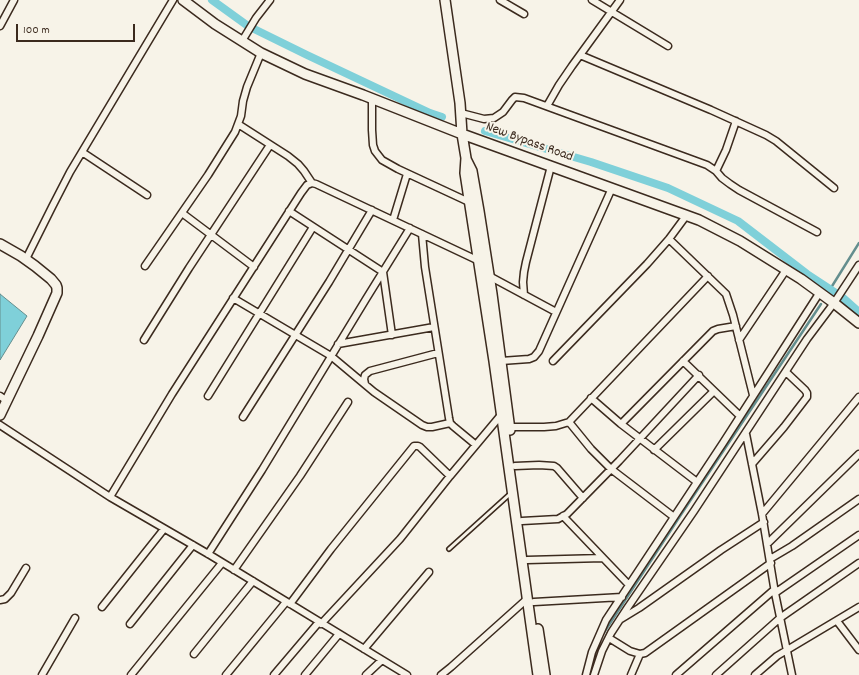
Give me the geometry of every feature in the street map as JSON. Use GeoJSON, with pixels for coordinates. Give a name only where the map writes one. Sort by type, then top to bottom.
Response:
{"type":"FeatureCollection","features":[{"type":"Feature","properties":{"kind":"street"},"geometry":{"type":"LineString","coordinates":[[0,26],[14,0]]}},
{"type":"Feature","properties":{"kind":"street"},"geometry":{"type":"LineString","coordinates":[[26,260],[70,172],[173,0]]}},
{"type":"Feature","properties":{"kind":"street","name":"New Bypass Road"},"geometry":{"type":"LineString","coordinates":[[183,0],[215,24],[244,37],[261,52],[305,74],[372,98],[462,134],[699,220],[740,241],[820,292],[838,297],[859,323]]}},
{"type":"Feature","properties":{"kind":"street"},"geometry":{"type":"LineString","coordinates":[[244,37],[270,0]]}},
{"type":"Feature","properties":{"kind":"street"},"geometry":{"type":"LineString","coordinates":[[445,0],[461,113],[462,134],[466,158],[465,173],[469,202],[502,415],[512,492],[530,601],[545,675]]}},
{"type":"Feature","properties":{"kind":"street"},"geometry":{"type":"LineString","coordinates":[[500,0],[524,14]]}},
{"type":"Feature","properties":{"kind":"street"},"geometry":{"type":"LineString","coordinates":[[592,0],[668,46]]}},
{"type":"Feature","properties":{"kind":"street"},"geometry":{"type":"LineString","coordinates":[[547,106],[559,85],[620,0]]}},
{"type":"Feature","properties":{"kind":"street"},"geometry":{"type":"LineString","coordinates":[[145,266],[228,143],[241,116],[247,87],[261,52]]}},
{"type":"Feature","properties":{"kind":"street"},"geometry":{"type":"LineString","coordinates":[[580,55],[766,135],[776,141],[834,188]]}},
{"type":"Feature","properties":{"kind":"street"},"geometry":{"type":"LineString","coordinates":[[461,113],[484,118],[494,118],[503,112],[515,97],[524,98],[707,165],[739,190],[817,232]]}},
{"type":"Feature","properties":{"kind":"street"},"geometry":{"type":"LineString","coordinates":[[372,98],[373,145],[375,151],[382,160],[407,174],[469,202]]}},
{"type":"Feature","properties":{"kind":"street"},"geometry":{"type":"LineString","coordinates":[[716,171],[726,150],[736,121]]}},
{"type":"Feature","properties":{"kind":"street"},"geometry":{"type":"LineString","coordinates":[[238,124],[288,156],[298,164],[312,183],[479,261]]}},
{"type":"Feature","properties":{"kind":"street"},"geometry":{"type":"LineString","coordinates":[[144,340],[270,145]]}},
{"type":"Feature","properties":{"kind":"street"},"geometry":{"type":"LineString","coordinates":[[82,152],[148,195]]}},
{"type":"Feature","properties":{"kind":"street"},"geometry":{"type":"LineString","coordinates":[[466,158],[472,171],[501,361],[527,560],[538,675]]}},
{"type":"Feature","properties":{"kind":"street"},"geometry":{"type":"LineString","coordinates":[[524,295],[523,282],[526,262],[551,166]]}},
{"type":"Feature","properties":{"kind":"street"},"geometry":{"type":"LineString","coordinates":[[393,220],[407,174]]}},
{"type":"Feature","properties":{"kind":"street"},"geometry":{"type":"LineString","coordinates":[[110,496],[172,394],[289,211],[304,188],[312,183]]}},
{"type":"Feature","properties":{"kind":"street"},"geometry":{"type":"LineString","coordinates":[[501,361],[529,359],[539,351],[612,188]]}},
{"type":"Feature","properties":{"kind":"street"},"geometry":{"type":"LineString","coordinates":[[243,417],[372,210]]}},
{"type":"Feature","properties":{"kind":"street"},"geometry":{"type":"LineString","coordinates":[[289,211],[383,272],[392,335]]}},
{"type":"Feature","properties":{"kind":"street"},"geometry":{"type":"LineString","coordinates":[[182,213],[254,267]]}},
{"type":"Feature","properties":{"kind":"street"},"geometry":{"type":"LineString","coordinates":[[553,361],[670,239],[686,216]]}},
{"type":"Feature","properties":{"kind":"street"},"geometry":{"type":"LineString","coordinates":[[208,396],[313,226]]}},
{"type":"Feature","properties":{"kind":"street"},"geometry":{"type":"LineString","coordinates":[[208,554],[262,470],[410,228]]}},
{"type":"Feature","properties":{"kind":"street"},"geometry":{"type":"LineString","coordinates":[[422,234],[425,267],[450,423],[476,445]]}},
{"type":"Feature","properties":{"kind":"street"},"geometry":{"type":"LineString","coordinates":[[670,239],[726,294],[736,326],[753,395]]}},
{"type":"Feature","properties":{"kind":"street"},"geometry":{"type":"LineString","coordinates":[[0,244],[35,266],[58,288],[38,336],[3,399],[0,415]]}},
{"type":"Feature","properties":{"kind":"street"},"geometry":{"type":"LineString","coordinates":[[594,675],[602,651],[620,620],[746,434],[807,339],[838,297],[859,265]]}},
{"type":"Feature","properties":{"kind":"street"},"geometry":{"type":"LineString","coordinates":[[739,340],[786,270]]}},
{"type":"Feature","properties":{"kind":"street"},"geometry":{"type":"LineString","coordinates":[[489,276],[556,312]]}},
{"type":"Feature","properties":{"kind":"street"},"geometry":{"type":"LineString","coordinates":[[510,427],[556,426],[568,422],[708,276]]}},
{"type":"Feature","properties":{"kind":"street"},"geometry":{"type":"LineString","coordinates":[[586,675],[598,635],[606,620],[820,292]]}},
{"type":"Feature","properties":{"kind":"street"},"geometry":{"type":"LineString","coordinates":[[233,298],[331,356],[374,392],[422,425],[432,427],[450,423]]}},
{"type":"Feature","properties":{"kind":"street"},"geometry":{"type":"LineString","coordinates":[[621,424],[713,331],[736,326]]}},
{"type":"Feature","properties":{"kind":"street"},"geometry":{"type":"LineString","coordinates":[[338,344],[434,327]]}},
{"type":"Feature","properties":{"kind":"street"},"geometry":{"type":"LineString","coordinates":[[365,384],[365,375],[370,371],[438,353]]}},
{"type":"Feature","properties":{"kind":"street"},"geometry":{"type":"LineString","coordinates":[[684,361],[740,416]]}},
{"type":"Feature","properties":{"kind":"street"},"geometry":{"type":"LineString","coordinates":[[752,464],[806,400],[807,393],[805,390],[786,372]]}},
{"type":"Feature","properties":{"kind":"street"},"geometry":{"type":"LineString","coordinates":[[522,521],[558,518],[567,514],[699,375]]}},
{"type":"Feature","properties":{"kind":"street"},"geometry":{"type":"LineString","coordinates":[[654,450],[714,391]]}},
{"type":"Feature","properties":{"kind":"street"},"geometry":{"type":"LineString","coordinates":[[762,514],[859,397]]}},
{"type":"Feature","properties":{"kind":"street"},"geometry":{"type":"LineString","coordinates":[[591,398],[621,424],[697,482]]}},
{"type":"Feature","properties":{"kind":"street"},"geometry":{"type":"LineString","coordinates":[[234,570],[300,476],[348,402]]}},
{"type":"Feature","properties":{"kind":"street"},"geometry":{"type":"LineString","coordinates":[[274,675],[320,623],[400,539],[450,476],[502,415]]}},
{"type":"Feature","properties":{"kind":"street"},"geometry":{"type":"LineString","coordinates":[[568,422],[591,449],[611,469],[674,517]]}},
{"type":"Feature","properties":{"kind":"street"},"geometry":{"type":"LineString","coordinates":[[0,425],[110,496],[407,675]]}},
{"type":"Feature","properties":{"kind":"street"},"geometry":{"type":"LineString","coordinates":[[746,434],[764,522],[786,651],[792,675]]}},
{"type":"Feature","properties":{"kind":"street"},"geometry":{"type":"LineString","coordinates":[[226,675],[288,603],[414,446],[416,445],[420,447],[450,476]]}},
{"type":"Feature","properties":{"kind":"street"},"geometry":{"type":"LineString","coordinates":[[768,544],[859,454]]}},
{"type":"Feature","properties":{"kind":"street"},"geometry":{"type":"LineString","coordinates":[[515,466],[554,466],[583,498]]}},
{"type":"Feature","properties":{"kind":"street"},"geometry":{"type":"LineString","coordinates":[[609,638],[630,651],[640,654],[645,653],[770,561],[859,499]]}},
{"type":"Feature","properties":{"kind":"street"},"geometry":{"type":"LineString","coordinates":[[563,516],[629,586]]}},
{"type":"Feature","properties":{"kind":"street"},"geometry":{"type":"LineString","coordinates":[[620,620],[764,522]]}},
{"type":"Feature","properties":{"kind":"street"},"geometry":{"type":"LineString","coordinates":[[102,607],[164,529]]}},
{"type":"Feature","properties":{"kind":"street"},"geometry":{"type":"LineString","coordinates":[[676,675],[775,591],[859,535]]}},
{"type":"Feature","properties":{"kind":"street"},"geometry":{"type":"LineString","coordinates":[[130,624],[193,545]]}},
{"type":"Feature","properties":{"kind":"street"},"geometry":{"type":"LineString","coordinates":[[527,560],[603,558]]}},
{"type":"Feature","properties":{"kind":"street"},"geometry":{"type":"LineString","coordinates":[[131,675],[222,563]]}},
{"type":"Feature","properties":{"kind":"street"},"geometry":{"type":"LineString","coordinates":[[716,675],[780,618],[859,563]]}},
{"type":"Feature","properties":{"kind":"street"},"geometry":{"type":"LineString","coordinates":[[0,600],[5,599],[11,593],[26,568]]}},
{"type":"Feature","properties":{"kind":"street"},"geometry":{"type":"LineString","coordinates":[[364,649],[429,572]]}},
{"type":"Feature","properties":{"kind":"street"},"geometry":{"type":"LineString","coordinates":[[194,654],[253,581]]}},
{"type":"Feature","properties":{"kind":"street"},"geometry":{"type":"LineString","coordinates":[[441,675],[530,601],[622,597]]}},
{"type":"Feature","properties":{"kind":"street"},"geometry":{"type":"LineString","coordinates":[[755,675],[777,656],[859,607]]}},
{"type":"Feature","properties":{"kind":"street"},"geometry":{"type":"LineString","coordinates":[[42,675],[75,618]]}},
{"type":"Feature","properties":{"kind":"street"},"geometry":{"type":"LineString","coordinates":[[837,621],[859,650]]}},
{"type":"Feature","properties":{"kind":"street"},"geometry":{"type":"LineString","coordinates":[[305,675],[339,634]]}},
{"type":"Feature","properties":{"kind":"street"},"geometry":{"type":"LineString","coordinates":[[631,675],[640,654]]}},
{"type":"Feature","properties":{"kind":"street"},"geometry":{"type":"LineString","coordinates":[[366,675],[382,660]]}},
{"type":"Feature","properties":{"kind":"lane"},"geometry":{"type":"LineString","coordinates":[[449,549],[512,492]]}},
{"type":"Feature","properties":{"kind":"water"},"geometry":{"type":"Polygon","coordinates":[[[0,294],[27,316],[0,360],[0,294]]]}},
{"type":"Feature","properties":{"kind":"waterway"},"geometry":{"type":"LineString","coordinates":[[212,0],[248,26],[430,113],[442,117]]}},
{"type":"Feature","properties":{"kind":"waterway"},"geometry":{"type":"LineString","coordinates":[[485,131],[591,162],[668,188],[738,221],[807,274],[842,297],[859,312]]}},
{"type":"Feature","properties":{"kind":"waterway"},"geometry":{"type":"LineString","coordinates":[[829,291],[859,243]]}},
{"type":"Feature","properties":{"kind":"waterway"},"geometry":{"type":"LineString","coordinates":[[601,637],[821,304]]}}]}
